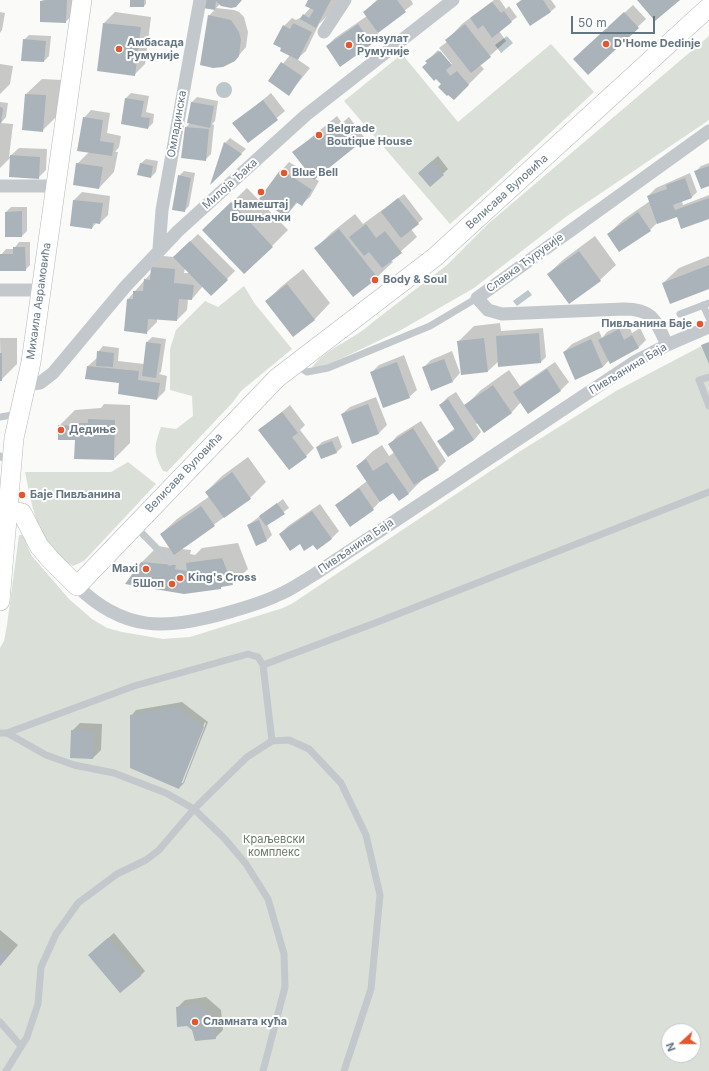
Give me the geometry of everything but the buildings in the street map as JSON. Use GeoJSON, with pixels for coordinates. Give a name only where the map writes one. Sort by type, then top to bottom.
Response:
{"type":"FeatureCollection","features":[{"type":"Feature","properties":{"kind":"street","name":"Михаила Аврамовића"},"geometry":{"type":"LineString","coordinates":[[0,601],[8,510],[6,459],[14,438],[26,385],[82,0]]}},
{"type":"Feature","properties":{"kind":"street","name":"Омладинска"},"geometry":{"type":"LineString","coordinates":[[159,249],[162,210],[200,0]]}},
{"type":"Feature","properties":{"kind":"street"},"geometry":{"type":"LineString","coordinates":[[324,32],[344,0]]}},
{"type":"Feature","properties":{"kind":"street","name":"Милоја Ђака"},"geometry":{"type":"LineString","coordinates":[[26,385],[40,382],[53,373],[159,249],[306,115],[453,0]]}},
{"type":"Feature","properties":{"kind":"street","name":"Велисава Вуловића"},"geometry":{"type":"LineString","coordinates":[[77,586],[262,393],[294,364],[435,257],[709,7]]}},
{"type":"Feature","properties":{"kind":"street","name":"Славка Ћурувије"},"geometry":{"type":"LineString","coordinates":[[667,345],[652,316],[638,310],[624,309],[502,314],[488,310],[477,298],[709,131]]}},
{"type":"Feature","properties":{"kind":"street"},"geometry":{"type":"LineString","coordinates":[[0,186],[56,186]]}},
{"type":"Feature","properties":{"kind":"street"},"geometry":{"type":"LineString","coordinates":[[0,290],[40,290]]}},
{"type":"Feature","properties":{"kind":"street","name":"Пивљанина Баја"},"geometry":{"type":"LineString","coordinates":[[8,510],[22,513],[39,546],[51,560],[92,601],[108,611],[134,621],[159,625],[189,623],[272,598],[315,574],[630,365],[667,345],[709,327]]}},
{"type":"Feature","properties":{"kind":"lane"},"geometry":{"type":"LineString","coordinates":[[294,364],[301,370],[307,372],[328,368],[430,326],[477,298]]}},
{"type":"Feature","properties":{"kind":"lane"},"geometry":{"type":"LineString","coordinates":[[680,314],[706,304],[709,318]]}},
{"type":"Feature","properties":{"kind":"lane"},"geometry":{"type":"LineString","coordinates":[[709,377],[699,380],[709,406]]}},
{"type":"Feature","properties":{"kind":"lane"},"geometry":{"type":"LineString","coordinates":[[0,417],[19,414]]}},
{"type":"Feature","properties":{"kind":"lane"},"geometry":{"type":"LineString","coordinates":[[263,665],[375,623],[709,492]]}},
{"type":"Feature","properties":{"kind":"lane"},"geometry":{"type":"LineString","coordinates":[[134,526],[170,562]]}},
{"type":"Feature","properties":{"kind":"lane"},"geometry":{"type":"LineString","coordinates":[[3,733],[134,686],[248,654],[258,657],[263,665],[272,742]]}},
{"type":"Feature","properties":{"kind":"lane"},"geometry":{"type":"LineString","coordinates":[[3,733],[46,755],[74,765],[114,773],[166,793],[194,809],[225,839],[246,864],[268,899],[284,954],[285,987],[263,1071]]}},
{"type":"Feature","properties":{"kind":"lane"},"geometry":{"type":"LineString","coordinates":[[6,1071],[27,1037],[38,1004],[41,967],[56,934],[78,903],[117,874],[146,860],[159,850],[194,809],[247,757],[272,742],[289,740],[309,749],[341,783],[366,835],[380,895],[371,989],[344,1071]]}},
{"type":"Feature","properties":{"kind":"lane"},"geometry":{"type":"LineString","coordinates":[[0,1022],[21,1046]]}},
{"type":"Feature","properties":{"kind":"green space"},"geometry":{"type":"Polygon","coordinates":[[[709,36],[709,120],[567,216],[474,288],[401,330],[330,364],[320,368],[312,367],[318,360],[366,328],[447,265],[489,223],[709,36]]]}},
{"type":"Feature","properties":{"kind":"green space"},"geometry":{"type":"Polygon","coordinates":[[[551,44],[594,92],[450,224],[344,101],[402,54],[458,122],[551,44]]]}},
{"type":"Feature","properties":{"kind":"green space"},"geometry":{"type":"Polygon","coordinates":[[[244,286],[255,304],[292,349],[241,391],[233,402],[167,472],[163,471],[156,454],[156,444],[161,427],[176,429],[193,416],[192,396],[170,390],[170,349],[176,330],[205,301],[218,307],[244,286]]]}},
{"type":"Feature","properties":{"kind":"green space","name":"Краљевски комплекс"},"geometry":{"type":"Polygon","coordinates":[[[709,342],[709,1071],[0,1071],[0,648],[4,641],[7,625],[19,535],[23,535],[31,555],[69,599],[92,619],[107,628],[163,639],[190,637],[283,608],[293,603],[519,452],[616,391],[709,342]]]}},
{"type":"Feature","properties":{"kind":"green space"},"geometry":{"type":"Polygon","coordinates":[[[128,462],[156,484],[84,561],[73,566],[61,559],[52,550],[38,526],[25,472],[111,472],[128,462]]]}},
{"type":"Feature","properties":{"kind":"shaded area"},"geometry":{"type":"Polygon","coordinates":[[[507,36],[513,43],[501,53],[495,45],[507,36]]]}},
{"type":"Feature","properties":{"kind":"shaded area"},"geometry":{"type":"Polygon","coordinates":[[[221,82],[227,82],[232,87],[230,96],[227,98],[221,98],[216,93],[216,87],[221,82]]]}},
{"type":"Feature","properties":{"kind":"shaded area"},"geometry":{"type":"Polygon","coordinates":[[[528,290],[532,295],[517,306],[513,301],[528,290]]]}},
{"type":"Feature","properties":{"kind":"place","name":"D'Home Dedinje"},"geometry":{"type":"Point","coordinates":[606,44]}},
{"type":"Feature","properties":{"kind":"place","name":"Конзулат Румуније"},"geometry":{"type":"Point","coordinates":[349,45]}},
{"type":"Feature","properties":{"kind":"place","name":"Амбасада Румуније"},"geometry":{"type":"Point","coordinates":[119,49]}},
{"type":"Feature","properties":{"kind":"place","name":"Belgrade Boutique House"},"geometry":{"type":"Point","coordinates":[319,135]}},
{"type":"Feature","properties":{"kind":"place","name":"Blue Bell"},"geometry":{"type":"Point","coordinates":[284,173]}},
{"type":"Feature","properties":{"kind":"place","name":"Намештај Бошњачки"},"geometry":{"type":"Point","coordinates":[261,192]}},
{"type":"Feature","properties":{"kind":"place","name":"Body & Soul"},"geometry":{"type":"Point","coordinates":[375,280]}},
{"type":"Feature","properties":{"kind":"place","name":"Пивљанина Баје"},"geometry":{"type":"Point","coordinates":[700,324]}},
{"type":"Feature","properties":{"kind":"place","name":"Дедиње"},"geometry":{"type":"Point","coordinates":[61,430]}},
{"type":"Feature","properties":{"kind":"place","name":"Баје Пивљанина"},"geometry":{"type":"Point","coordinates":[22,495]}},
{"type":"Feature","properties":{"kind":"place","name":"Maxi"},"geometry":{"type":"Point","coordinates":[146,569]}},
{"type":"Feature","properties":{"kind":"place","name":"King's Cross"},"geometry":{"type":"Point","coordinates":[180,578]}},
{"type":"Feature","properties":{"kind":"place","name":"5Шоп"},"geometry":{"type":"Point","coordinates":[172,584]}},
{"type":"Feature","properties":{"kind":"place","name":"Сламната кућа"},"geometry":{"type":"Point","coordinates":[195,1022]}}]}
